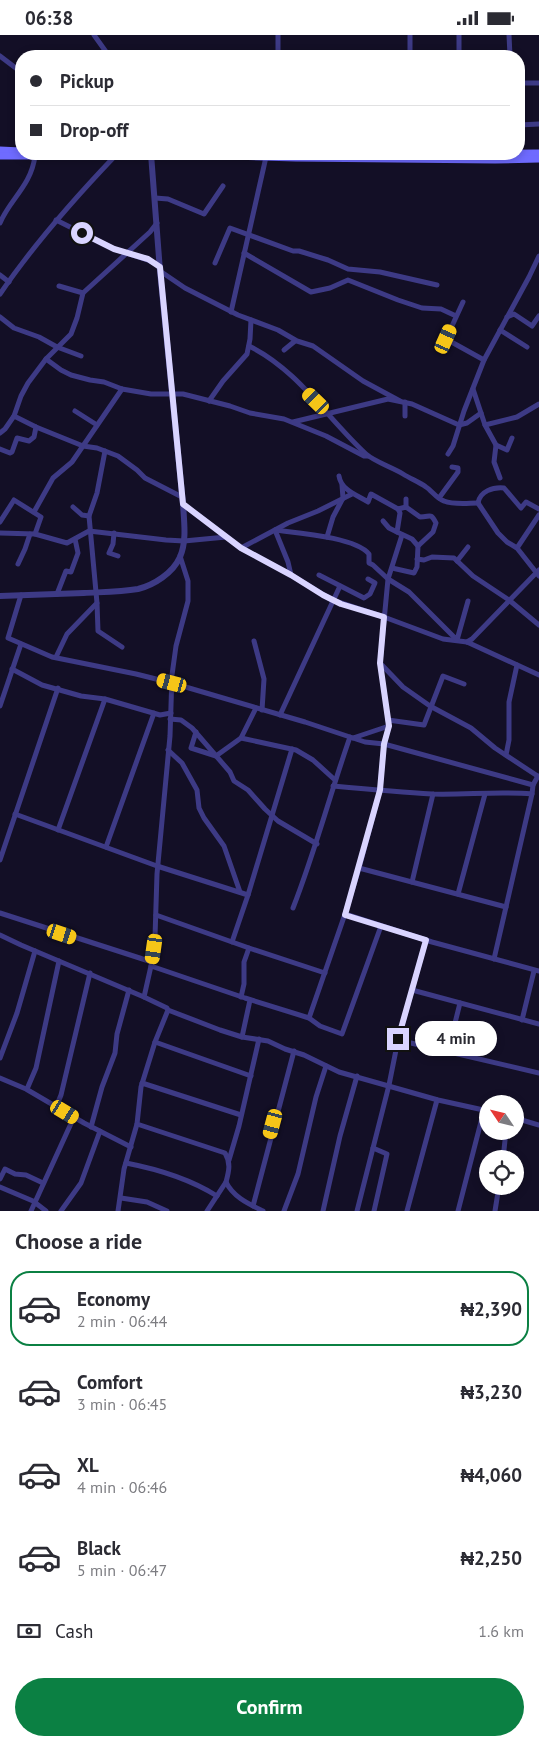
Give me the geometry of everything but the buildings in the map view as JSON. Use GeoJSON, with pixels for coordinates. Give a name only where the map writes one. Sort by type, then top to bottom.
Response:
{"type":"FeatureCollection","features":[{"type":"Feature","properties":{"kind":"main road"},"geometry":{"type":"LineString","coordinates":[[0,150],[15,151]]}},
{"type":"Feature","properties":{"kind":"main road"},"geometry":{"type":"LineString","coordinates":[[525,153],[539,153]]}},
{"type":"Feature","properties":{"kind":"main road"},"geometry":{"type":"LineString","coordinates":[[0,156],[15,156]]}},
{"type":"Feature","properties":{"kind":"main road"},"geometry":{"type":"LineString","coordinates":[[525,159],[539,159]]}},
{"type":"Feature","properties":{"kind":"street"},"geometry":{"type":"LineString","coordinates":[[94,35],[105,50]]}},
{"type":"Feature","properties":{"kind":"street"},"geometry":{"type":"LineString","coordinates":[[278,35],[278,50]]}},
{"type":"Feature","properties":{"kind":"street"},"geometry":{"type":"LineString","coordinates":[[410,35],[410,50]]}},
{"type":"Feature","properties":{"kind":"street"},"geometry":{"type":"LineString","coordinates":[[459,35],[459,50]]}},
{"type":"Feature","properties":{"kind":"street"},"geometry":{"type":"LineString","coordinates":[[509,35],[510,50]]}},
{"type":"Feature","properties":{"kind":"street"},"geometry":{"type":"LineString","coordinates":[[0,56],[15,67]]}},
{"type":"Feature","properties":{"kind":"street"},"geometry":{"type":"LineString","coordinates":[[525,83],[539,83]]}},
{"type":"Feature","properties":{"kind":"street"},"geometry":{"type":"LineString","coordinates":[[525,125],[539,124]]}},
{"type":"Feature","properties":{"kind":"street"},"geometry":{"type":"LineString","coordinates":[[0,223],[26,182],[35,160]]}},
{"type":"Feature","properties":{"kind":"street"},"geometry":{"type":"LineString","coordinates":[[0,294],[20,264],[56,220],[111,160]]}},
{"type":"Feature","properties":{"kind":"street"},"geometry":{"type":"LineString","coordinates":[[0,595],[57,594],[139,588],[155,582],[169,572],[180,556],[184,541],[183,504],[160,269],[155,198],[155,160]]}},
{"type":"Feature","properties":{"kind":"street"},"geometry":{"type":"LineString","coordinates":[[230,312],[265,160]]}},
{"type":"Feature","properties":{"kind":"street"},"geometry":{"type":"LineString","coordinates":[[155,198],[168,199],[204,214],[223,187]]}},
{"type":"Feature","properties":{"kind":"street"},"geometry":{"type":"LineString","coordinates":[[56,220],[114,249],[148,259],[185,289],[230,312],[278,330],[295,341],[313,346],[369,385],[402,401],[434,412],[459,425],[467,423],[481,413]]}},
{"type":"Feature","properties":{"kind":"street"},"geometry":{"type":"LineString","coordinates":[[0,433],[14,416],[28,383],[46,359],[71,334],[78,319],[82,293],[150,232],[157,223]]}},
{"type":"Feature","properties":{"kind":"street"},"geometry":{"type":"LineString","coordinates":[[215,263],[230,228],[293,251],[328,260],[348,269],[380,273],[437,285]]}},
{"type":"Feature","properties":{"kind":"street"},"geometry":{"type":"LineString","coordinates":[[244,253],[312,293],[348,280],[398,300],[422,307],[441,309],[456,316]]}},
{"type":"Feature","properties":{"kind":"street"},"geometry":{"type":"LineString","coordinates":[[448,454],[453,446],[484,360],[539,256]]}},
{"type":"Feature","properties":{"kind":"street"},"geometry":{"type":"LineString","coordinates":[[0,275],[9,282]]}},
{"type":"Feature","properties":{"kind":"street"},"geometry":{"type":"LineString","coordinates":[[58,287],[82,293]]}},
{"type":"Feature","properties":{"kind":"street"},"geometry":{"type":"LineString","coordinates":[[463,302],[446,339],[484,360]]}},
{"type":"Feature","properties":{"kind":"street"},"geometry":{"type":"LineString","coordinates":[[507,317],[514,314],[532,326],[539,316]]}},
{"type":"Feature","properties":{"kind":"street"},"geometry":{"type":"LineString","coordinates":[[0,317],[14,328],[81,356]]}},
{"type":"Feature","properties":{"kind":"street"},"geometry":{"type":"LineString","coordinates":[[209,401],[223,381],[246,355],[249,346],[251,320]]}},
{"type":"Feature","properties":{"kind":"street"},"geometry":{"type":"LineString","coordinates":[[500,330],[527,347]]}},
{"type":"Feature","properties":{"kind":"street"},"geometry":{"type":"LineString","coordinates":[[284,350],[295,341]]}},
{"type":"Feature","properties":{"kind":"street"},"geometry":{"type":"LineString","coordinates":[[249,346],[287,371],[328,413],[340,429],[368,456]]}},
{"type":"Feature","properties":{"kind":"street"},"geometry":{"type":"LineString","coordinates":[[46,359],[71,375],[104,382],[122,389],[151,394],[183,394],[250,413],[292,422],[364,456],[390,466],[426,487],[442,501],[478,503]]}},
{"type":"Feature","properties":{"kind":"street"},"geometry":{"type":"LineString","coordinates":[[473,388],[485,425],[496,445],[494,462],[500,478]]}},
{"type":"Feature","properties":{"kind":"street"},"geometry":{"type":"LineString","coordinates":[[34,512],[53,478],[72,461],[122,389]]}},
{"type":"Feature","properties":{"kind":"street"},"geometry":{"type":"LineString","coordinates":[[292,422],[388,399],[402,401]]}},
{"type":"Feature","properties":{"kind":"street"},"geometry":{"type":"LineString","coordinates":[[402,401],[405,416]]}},
{"type":"Feature","properties":{"kind":"street"},"geometry":{"type":"LineString","coordinates":[[485,425],[517,417],[539,405]]}},
{"type":"Feature","properties":{"kind":"street"},"geometry":{"type":"LineString","coordinates":[[75,411],[97,425]]}},
{"type":"Feature","properties":{"kind":"street"},"geometry":{"type":"LineString","coordinates":[[14,416],[83,446],[97,448],[118,456],[145,478],[182,497]]}},
{"type":"Feature","properties":{"kind":"street"},"geometry":{"type":"LineString","coordinates":[[0,449],[12,452],[17,438],[29,441],[34,437],[36,427]]}},
{"type":"Feature","properties":{"kind":"street"},"geometry":{"type":"LineString","coordinates":[[496,445],[507,450],[512,438]]}},
{"type":"Feature","properties":{"kind":"street"},"geometry":{"type":"LineString","coordinates":[[106,451],[97,493],[89,516],[89,531],[97,603],[98,631],[122,647]]}},
{"type":"Feature","properties":{"kind":"street"},"geometry":{"type":"LineString","coordinates":[[439,498],[458,472],[458,468],[452,467]]}},
{"type":"Feature","properties":{"kind":"street"},"geometry":{"type":"LineString","coordinates":[[327,537],[330,524],[343,498],[342,484],[339,476]]}},
{"type":"Feature","properties":{"kind":"street"},"geometry":{"type":"LineString","coordinates":[[309,1018],[345,915],[359,868],[380,790],[384,744],[389,726],[380,663],[388,579],[400,534],[400,513],[398,509],[371,494],[368,502],[352,493],[342,484]]}},
{"type":"Feature","properties":{"kind":"street"},"geometry":{"type":"LineString","coordinates":[[467,642],[538,573],[517,548],[498,533],[478,503],[479,498],[495,487],[504,488],[521,508],[526,502],[539,509]]}},
{"type":"Feature","properties":{"kind":"street"},"geometry":{"type":"LineString","coordinates":[[241,548],[352,493]]}},
{"type":"Feature","properties":{"kind":"street"},"geometry":{"type":"LineString","coordinates":[[0,522],[14,499],[41,518],[18,563]]}},
{"type":"Feature","properties":{"kind":"street"},"geometry":{"type":"LineString","coordinates":[[406,499],[406,507]]}},
{"type":"Feature","properties":{"kind":"street"},"geometry":{"type":"LineString","coordinates":[[183,504],[241,548],[334,601],[443,639],[467,642],[539,675]]}},
{"type":"Feature","properties":{"kind":"street"},"geometry":{"type":"LineString","coordinates":[[73,507],[82,515],[89,516]]}},
{"type":"Feature","properties":{"kind":"street"},"geometry":{"type":"LineString","coordinates":[[392,568],[414,573],[418,546],[433,532],[436,523],[431,515],[420,517],[406,507],[398,509]]}},
{"type":"Feature","properties":{"kind":"street"},"geometry":{"type":"LineString","coordinates":[[517,548],[539,515]]}},
{"type":"Feature","properties":{"kind":"street"},"geometry":{"type":"LineString","coordinates":[[383,521],[389,528],[412,539],[418,546]]}},
{"type":"Feature","properties":{"kind":"street"},"geometry":{"type":"LineString","coordinates":[[275,530],[327,537],[365,549],[369,554],[368,563],[373,565],[388,579],[409,592],[457,640]]}},
{"type":"Feature","properties":{"kind":"street"},"geometry":{"type":"LineString","coordinates":[[275,530],[288,562],[291,575]]}},
{"type":"Feature","properties":{"kind":"street"},"geometry":{"type":"LineString","coordinates":[[0,533],[32,534],[66,543],[89,531],[184,541],[226,537]]}},
{"type":"Feature","properties":{"kind":"street"},"geometry":{"type":"LineString","coordinates":[[114,533],[113,544],[109,553],[118,556]]}},
{"type":"Feature","properties":{"kind":"street"},"geometry":{"type":"LineString","coordinates":[[57,594],[66,571],[71,572],[78,553],[74,539]]}},
{"type":"Feature","properties":{"kind":"street"},"geometry":{"type":"LineString","coordinates":[[458,561],[468,547]]}},
{"type":"Feature","properties":{"kind":"street"},"geometry":{"type":"LineString","coordinates":[[144,997],[155,937],[157,866],[176,646],[188,601],[188,581],[180,556]]}},
{"type":"Feature","properties":{"kind":"street"},"geometry":{"type":"LineString","coordinates":[[417,559],[424,560],[432,557],[454,558],[473,575],[509,600],[539,625]]}},
{"type":"Feature","properties":{"kind":"street"},"geometry":{"type":"LineString","coordinates":[[319,575],[364,597],[370,594],[375,583],[368,579]]}},
{"type":"Feature","properties":{"kind":"street"},"geometry":{"type":"LineString","coordinates":[[280,715],[340,586]]}},
{"type":"Feature","properties":{"kind":"street"},"geometry":{"type":"LineString","coordinates":[[21,595],[8,638],[56,657],[172,683],[365,742],[384,744],[533,785]]}},
{"type":"Feature","properties":{"kind":"street"},"geometry":{"type":"LineString","coordinates":[[457,640],[468,601]]}},
{"type":"Feature","properties":{"kind":"street"},"geometry":{"type":"LineString","coordinates":[[56,657],[67,633],[97,603]]}},
{"type":"Feature","properties":{"kind":"street"},"geometry":{"type":"LineString","coordinates":[[254,641],[264,679],[262,710]]}},
{"type":"Feature","properties":{"kind":"street"},"geometry":{"type":"LineString","coordinates":[[0,706],[1,698],[21,644]]}},
{"type":"Feature","properties":{"kind":"street"},"geometry":{"type":"LineString","coordinates":[[380,663],[403,687],[431,707],[471,728],[538,777],[533,785],[494,959]]}},
{"type":"Feature","properties":{"kind":"street"},"geometry":{"type":"LineString","coordinates":[[506,755],[509,739],[509,702],[517,665]]}},
{"type":"Feature","properties":{"kind":"street"},"geometry":{"type":"LineString","coordinates":[[12,669],[42,685],[81,696],[105,699],[181,720],[196,732],[230,771],[234,781],[248,790],[272,815],[317,844]]}},
{"type":"Feature","properties":{"kind":"street"},"geometry":{"type":"LineString","coordinates":[[388,720],[424,725],[443,676],[464,684]]}},
{"type":"Feature","properties":{"kind":"street"},"geometry":{"type":"LineString","coordinates":[[0,860],[58,688]]}},
{"type":"Feature","properties":{"kind":"street"},"geometry":{"type":"LineString","coordinates":[[58,830],[105,699]]}},
{"type":"Feature","properties":{"kind":"street"},"geometry":{"type":"LineString","coordinates":[[216,756],[242,738],[256,708]]}},
{"type":"Feature","properties":{"kind":"street"},"geometry":{"type":"LineString","coordinates":[[106,847],[154,713]]}},
{"type":"Feature","properties":{"kind":"street"},"geometry":{"type":"LineString","coordinates":[[351,738],[389,726]]}},
{"type":"Feature","properties":{"kind":"street"},"geometry":{"type":"LineString","coordinates":[[196,732],[191,748],[216,756]]}},
{"type":"Feature","properties":{"kind":"street"},"geometry":{"type":"LineString","coordinates":[[242,738],[292,749],[313,760],[335,780]]}},
{"type":"Feature","properties":{"kind":"street"},"geometry":{"type":"LineString","coordinates":[[294,908],[317,844],[335,780],[351,738]]}},
{"type":"Feature","properties":{"kind":"street"},"geometry":{"type":"LineString","coordinates":[[168,749],[182,763],[197,790],[199,808],[224,846],[241,893]]}},
{"type":"Feature","properties":{"kind":"street"},"geometry":{"type":"LineString","coordinates":[[232,942],[292,749]]}},
{"type":"Feature","properties":{"kind":"street"},"geometry":{"type":"LineString","coordinates":[[333,786],[433,794],[508,792],[532,794]]}},
{"type":"Feature","properties":{"kind":"street"},"geometry":{"type":"LineString","coordinates":[[412,882],[433,794]]}},
{"type":"Feature","properties":{"kind":"street"},"geometry":{"type":"LineString","coordinates":[[458,894],[485,794]]}},
{"type":"Feature","properties":{"kind":"street"},"geometry":{"type":"LineString","coordinates":[[15,814],[157,866],[241,893],[247,898]]}},
{"type":"Feature","properties":{"kind":"street"},"geometry":{"type":"LineString","coordinates":[[359,868],[506,907]]}},
{"type":"Feature","properties":{"kind":"street"},"geometry":{"type":"LineString","coordinates":[[0,913],[151,964],[241,997],[309,1018],[320,1026],[342,1034],[381,926]]}},
{"type":"Feature","properties":{"kind":"street"},"geometry":{"type":"LineString","coordinates":[[156,915],[249,949],[325,973]]}},
{"type":"Feature","properties":{"kind":"street"},"geometry":{"type":"LineString","coordinates":[[345,915],[537,971],[522,1020]]}},
{"type":"Feature","properties":{"kind":"street"},"geometry":{"type":"LineString","coordinates":[[0,935],[167,1007],[168,1010],[220,1030],[242,1037],[268,1041],[339,1072],[437,1100],[479,1109]]}},
{"type":"Feature","properties":{"kind":"street"},"geometry":{"type":"LineString","coordinates":[[357,1211],[389,1085],[398,1039],[426,940]]}},
{"type":"Feature","properties":{"kind":"street"},"geometry":{"type":"LineString","coordinates":[[241,997],[244,984],[244,962],[249,949]]}},
{"type":"Feature","properties":{"kind":"street"},"geometry":{"type":"LineString","coordinates":[[0,1058],[17,1013],[35,951]]}},
{"type":"Feature","properties":{"kind":"street"},"geometry":{"type":"LineString","coordinates":[[28,1089],[36,1068],[59,961]]}},
{"type":"Feature","properties":{"kind":"street"},"geometry":{"type":"LineString","coordinates":[[56,1107],[61,1095],[90,973]]}},
{"type":"Feature","properties":{"kind":"street"},"geometry":{"type":"LineString","coordinates":[[412,990],[539,1024]]}},
{"type":"Feature","properties":{"kind":"street"},"geometry":{"type":"LineString","coordinates":[[92,1127],[102,1087],[115,1053],[117,1034],[129,991]]}},
{"type":"Feature","properties":{"kind":"street"},"geometry":{"type":"LineString","coordinates":[[242,1037],[250,1000]]}},
{"type":"Feature","properties":{"kind":"street"},"geometry":{"type":"LineString","coordinates":[[448,1051],[460,1003]]}},
{"type":"Feature","properties":{"kind":"street"},"geometry":{"type":"LineString","coordinates":[[118,1211],[126,1163],[137,1124],[142,1083],[155,1042],[168,1010]]}},
{"type":"Feature","properties":{"kind":"street"},"geometry":{"type":"LineString","coordinates":[[207,1211],[226,1182],[229,1172],[229,1160],[259,1039]]}},
{"type":"Feature","properties":{"kind":"street"},"geometry":{"type":"LineString","coordinates":[[398,1039],[539,1073]]}},
{"type":"Feature","properties":{"kind":"street"},"geometry":{"type":"LineString","coordinates":[[155,1042],[251,1076]]}},
{"type":"Feature","properties":{"kind":"street"},"geometry":{"type":"LineString","coordinates":[[252,1205],[294,1051]]}},
{"type":"Feature","properties":{"kind":"street"},"geometry":{"type":"LineString","coordinates":[[284,1211],[298,1174],[316,1097],[326,1066]]}},
{"type":"Feature","properties":{"kind":"street"},"geometry":{"type":"LineString","coordinates":[[323,1211],[340,1136],[357,1076]]}},
{"type":"Feature","properties":{"kind":"street"},"geometry":{"type":"LineString","coordinates":[[0,1078],[28,1089],[56,1107],[130,1147]]}},
{"type":"Feature","properties":{"kind":"street"},"geometry":{"type":"LineString","coordinates":[[142,1083],[241,1115]]}},
{"type":"Feature","properties":{"kind":"street"},"geometry":{"type":"LineString","coordinates":[[407,1211],[437,1100]]}},
{"type":"Feature","properties":{"kind":"street"},"geometry":{"type":"LineString","coordinates":[[31,1211],[74,1117]]}},
{"type":"Feature","properties":{"kind":"street"},"geometry":{"type":"LineString","coordinates":[[524,1121],[539,1125]]}},
{"type":"Feature","properties":{"kind":"street"},"geometry":{"type":"LineString","coordinates":[[137,1124],[224,1153],[229,1160]]}},
{"type":"Feature","properties":{"kind":"street"},"geometry":{"type":"LineString","coordinates":[[61,1211],[81,1183],[100,1131]]}},
{"type":"Feature","properties":{"kind":"street"},"geometry":{"type":"LineString","coordinates":[[458,1211],[479,1136]]}},
{"type":"Feature","properties":{"kind":"street"},"geometry":{"type":"LineString","coordinates":[[373,1148],[387,1153],[374,1211]]}},
{"type":"Feature","properties":{"kind":"street"},"geometry":{"type":"LineString","coordinates":[[126,1163],[145,1166],[168,1174],[202,1187],[217,1196]]}},
{"type":"Feature","properties":{"kind":"street"},"geometry":{"type":"LineString","coordinates":[[0,1179],[6,1169],[43,1183]]}},
{"type":"Feature","properties":{"kind":"street"},"geometry":{"type":"LineString","coordinates":[[226,1182],[229,1189],[243,1200],[263,1211]]}},
{"type":"Feature","properties":{"kind":"street"},"geometry":{"type":"LineString","coordinates":[[0,1187],[35,1203],[46,1211]]}},
{"type":"Feature","properties":{"kind":"street"},"geometry":{"type":"LineString","coordinates":[[495,1211],[498,1195]]}},
{"type":"Feature","properties":{"kind":"street"},"geometry":{"type":"LineString","coordinates":[[121,1198],[146,1203],[168,1211]]}},
{"type":"Feature","properties":{"kind":"route"},"geometry":{"type":"LineString","coordinates":[[82,233],[114,249],[148,259],[160,267],[183,504],[241,548],[291,575],[314,591],[332,601],[384,617],[380,663],[389,726],[384,744],[380,790],[345,915],[426,940],[398,1039]]}}]}
